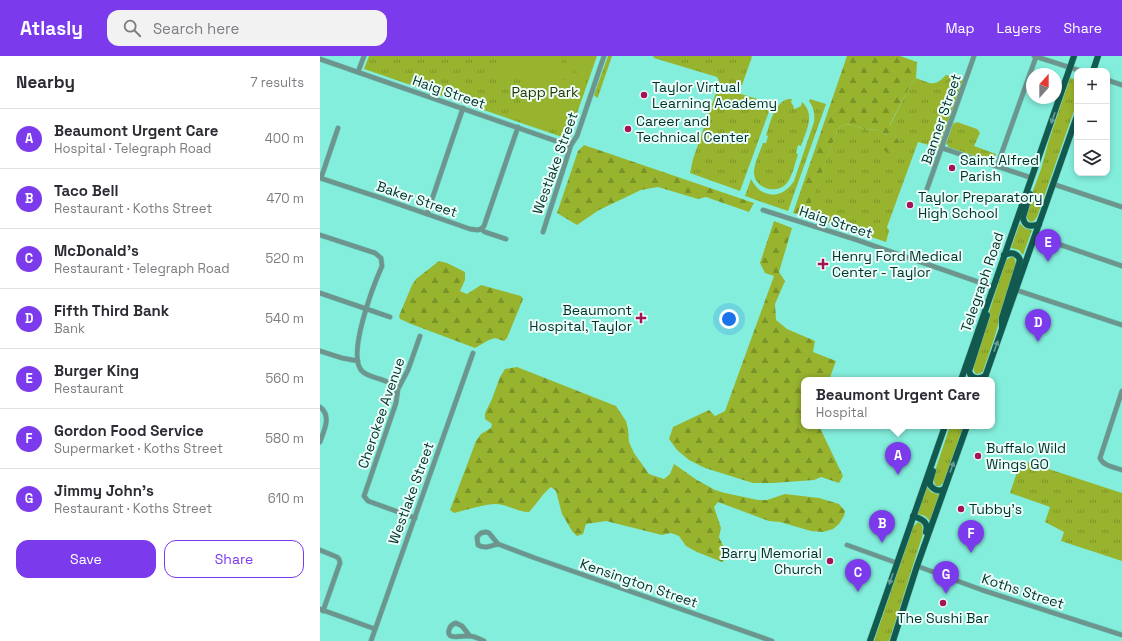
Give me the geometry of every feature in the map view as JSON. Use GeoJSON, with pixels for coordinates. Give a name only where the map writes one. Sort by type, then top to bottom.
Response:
{"type":"FeatureCollection","features":[{"type":"Feature","properties":{"kind":"main road","name":"Telegraph Road"},"geometry":{"type":"LineString","coordinates":[[962,377],[1074,56]]}},
{"type":"Feature","properties":{"kind":"main road"},"geometry":{"type":"LineString","coordinates":[[1094,68],[1098,56]]}},
{"type":"Feature","properties":{"kind":"main road"},"geometry":{"type":"LineString","coordinates":[[985,377],[1074,124]]}},
{"type":"Feature","properties":{"kind":"main road"},"geometry":{"type":"LineString","coordinates":[[1039,156],[1039,168],[1023,217],[1025,223],[1029,226],[1039,224]]}},
{"type":"Feature","properties":{"kind":"main road"},"geometry":{"type":"LineString","coordinates":[[1002,329],[1002,318],[1020,260],[1018,255],[1012,253],[1004,255]]}},
{"type":"Feature","properties":{"kind":"main road"},"geometry":{"type":"LineString","coordinates":[[973,377],[969,371],[986,321],[990,294]]}},
{"type":"Feature","properties":{"kind":"main road"},"geometry":{"type":"LineString","coordinates":[[870,641],[945,429]]}},
{"type":"Feature","properties":{"kind":"main road"},"geometry":{"type":"LineString","coordinates":[[944,489],[939,491],[934,489],[930,485],[930,481],[946,429]]}},
{"type":"Feature","properties":{"kind":"main road"},"geometry":{"type":"LineString","coordinates":[[893,641],[917,566],[966,429]]}},
{"type":"Feature","properties":{"kind":"main road"},"geometry":{"type":"LineString","coordinates":[[907,600],[907,589],[927,527],[924,521],[913,516]]}},
{"type":"Feature","properties":{"kind":"street"},"geometry":{"type":"LineString","coordinates":[[358,72],[364,56]]}},
{"type":"Feature","properties":{"kind":"street","name":"Westlake Street"},"geometry":{"type":"LineString","coordinates":[[543,232],[571,145],[577,136],[604,56]]}},
{"type":"Feature","properties":{"kind":"street","name":"Banner Street"},"geometry":{"type":"LineString","coordinates":[[928,189],[974,56]]}},
{"type":"Feature","properties":{"kind":"street"},"geometry":{"type":"LineString","coordinates":[[997,166],[1035,56],[1074,69]]}},
{"type":"Feature","properties":{"kind":"street","name":"Haig Street"},"geometry":{"type":"LineString","coordinates":[[320,59],[571,145]]}},
{"type":"Feature","properties":{"kind":"street"},"geometry":{"type":"LineString","coordinates":[[1110,81],[1122,85]]}},
{"type":"Feature","properties":{"kind":"street"},"geometry":{"type":"LineString","coordinates":[[427,214],[463,108]]}},
{"type":"Feature","properties":{"kind":"street"},"geometry":{"type":"LineString","coordinates":[[481,229],[484,226],[518,127]]}},
{"type":"Feature","properties":{"kind":"street"},"geometry":{"type":"LineString","coordinates":[[321,178],[338,128]]}},
{"type":"Feature","properties":{"kind":"street"},"geometry":{"type":"LineString","coordinates":[[942,148],[1032,178]]}},
{"type":"Feature","properties":{"kind":"street","name":"Baker Street"},"geometry":{"type":"LineString","coordinates":[[321,178],[470,229],[481,229],[485,232],[506,239]]}},
{"type":"Feature","properties":{"kind":"street"},"geometry":{"type":"LineString","coordinates":[[1053,184],[1122,207]]}},
{"type":"Feature","properties":{"kind":"street","name":"Haig Street"},"geometry":{"type":"LineString","coordinates":[[763,210],[993,287]]}},
{"type":"Feature","properties":{"kind":"street"},"geometry":{"type":"LineString","coordinates":[[320,235],[375,253],[382,259],[382,266],[360,334],[358,361],[359,367],[363,372],[390,383],[395,388],[397,395]]}},
{"type":"Feature","properties":{"kind":"street"},"geometry":{"type":"LineString","coordinates":[[1035,236],[1122,266]]}},
{"type":"Feature","properties":{"kind":"street"},"geometry":{"type":"LineString","coordinates":[[1016,290],[1122,323]]}},
{"type":"Feature","properties":{"kind":"street"},"geometry":{"type":"LineString","coordinates":[[320,293],[390,317]]}},
{"type":"Feature","properties":{"kind":"street","name":"Cherokee Avenue"},"geometry":{"type":"LineString","coordinates":[[415,518],[368,501],[364,494],[396,404],[398,389],[408,370],[420,336]]}},
{"type":"Feature","properties":{"kind":"street"},"geometry":{"type":"LineString","coordinates":[[320,351],[358,361]]}},
{"type":"Feature","properties":{"kind":"street","name":"Westlake Street"},"geometry":{"type":"LineString","coordinates":[[371,641],[473,353]]}},
{"type":"Feature","properties":{"kind":"street"},"geometry":{"type":"LineString","coordinates":[[1122,391],[1100,457],[1104,464],[1122,470]]}},
{"type":"Feature","properties":{"kind":"street"},"geometry":{"type":"LineString","coordinates":[[320,407],[324,410],[327,420],[320,442]]}},
{"type":"Feature","properties":{"kind":"street","name":"Kensington Street"},"geometry":{"type":"LineString","coordinates":[[498,544],[490,547],[482,547],[478,545],[477,537],[481,533],[486,532],[492,536],[498,544],[772,641]]}},
{"type":"Feature","properties":{"kind":"street"},"geometry":{"type":"LineString","coordinates":[[847,545],[897,563]]}},
{"type":"Feature","properties":{"kind":"street"},"geometry":{"type":"LineString","coordinates":[[320,550],[339,559],[340,563],[322,610],[375,629]]}},
{"type":"Feature","properties":{"kind":"street","name":"Koths Street"},"geometry":{"type":"LineString","coordinates":[[917,566],[982,590],[1122,635]]}},
{"type":"Feature","properties":{"kind":"street"},"geometry":{"type":"LineString","coordinates":[[469,636],[484,641]]}},
{"type":"Feature","properties":{"kind":"green space","name":"Papp Park"},"geometry":{"type":"Polygon","coordinates":[[[369,56],[597,56],[568,139],[364,69],[369,56]]]}},
{"type":"Feature","properties":{"kind":"green space"},"geometry":{"type":"Polygon","coordinates":[[[500,56],[562,56],[557,80],[576,80],[585,84],[569,133],[567,134],[516,117],[527,98],[534,91],[545,84],[499,76],[496,72],[500,56]]]}},
{"type":"Feature","properties":{"kind":"green space"},"geometry":{"type":"Polygon","coordinates":[[[564,56],[595,56],[587,77],[572,70],[564,56]]]}},
{"type":"Feature","properties":{"kind":"green space"},"geometry":{"type":"Polygon","coordinates":[[[608,56],[612,56],[597,98],[594,95],[608,56]]]}},
{"type":"Feature","properties":{"kind":"green space"},"geometry":{"type":"Polygon","coordinates":[[[653,56],[752,57],[742,85],[733,86],[720,83],[717,77],[654,58],[653,56]]]}},
{"type":"Feature","properties":{"kind":"green space"},"geometry":{"type":"Polygon","coordinates":[[[847,56],[900,56],[917,62],[916,78],[911,84],[890,124],[899,142],[891,154],[883,150],[888,136],[878,130],[865,129],[847,124],[838,128],[808,211],[801,215],[793,213],[847,56]]]}},
{"type":"Feature","properties":{"kind":"green space"},"geometry":{"type":"Polygon","coordinates":[[[946,75],[963,80],[939,148],[918,142],[887,227],[889,231],[886,242],[806,215],[838,128],[847,124],[865,129],[878,130],[899,142],[890,125],[911,84],[916,78],[928,83],[935,83],[946,75]]]}},
{"type":"Feature","properties":{"kind":"green space"},"geometry":{"type":"Polygon","coordinates":[[[1070,78],[1074,79],[1074,111],[1037,217],[1034,221],[1030,222],[1027,218],[1026,210],[1041,169],[1070,78]]]}},
{"type":"Feature","properties":{"kind":"green space"},"geometry":{"type":"Polygon","coordinates":[[[718,87],[771,103],[740,191],[690,173],[693,159],[718,87]]]}},
{"type":"Feature","properties":{"kind":"green space"},"geometry":{"type":"Polygon","coordinates":[[[792,99],[791,102],[794,107],[793,108],[795,109],[801,106],[802,102],[808,112],[809,123],[801,146],[798,145],[796,153],[798,154],[789,180],[783,187],[778,189],[767,188],[758,183],[755,179],[755,165],[763,143],[766,143],[768,136],[766,135],[773,114],[783,101],[792,99]]]}},
{"type":"Feature","properties":{"kind":"green space"},"geometry":{"type":"Polygon","coordinates":[[[810,99],[826,104],[788,211],[745,196],[751,179],[755,186],[760,190],[772,195],[784,192],[794,181],[814,122],[814,111],[809,101],[810,99]]]}},
{"type":"Feature","properties":{"kind":"green space"},"geometry":{"type":"Polygon","coordinates":[[[956,122],[955,124],[957,122],[977,129],[980,133],[974,146],[996,154],[993,162],[948,147],[946,144],[953,124],[956,122]]]}},
{"type":"Feature","properties":{"kind":"green space"},"geometry":{"type":"Polygon","coordinates":[[[584,145],[754,203],[749,212],[706,197],[698,199],[658,187],[641,190],[599,210],[577,225],[557,213],[578,151],[584,145]]]}},
{"type":"Feature","properties":{"kind":"green space"},"geometry":{"type":"Polygon","coordinates":[[[774,221],[792,228],[779,272],[785,281],[775,304],[776,320],[787,329],[815,341],[813,352],[836,361],[830,377],[801,377],[801,429],[820,429],[843,476],[839,483],[821,477],[814,480],[753,483],[705,468],[689,460],[677,450],[669,439],[673,427],[709,410],[715,416],[725,411],[774,276],[765,273],[760,263],[774,221]]]}},
{"type":"Feature","properties":{"kind":"green space"},"geometry":{"type":"Polygon","coordinates":[[[1020,223],[1025,228],[1032,230],[1023,255],[1019,250],[1011,248],[1020,223]]]}},
{"type":"Feature","properties":{"kind":"green space"},"geometry":{"type":"Polygon","coordinates":[[[1014,257],[1016,263],[994,339],[983,371],[976,374],[973,365],[1006,260],[1014,257]]]}},
{"type":"Feature","properties":{"kind":"green space"},"geometry":{"type":"Polygon","coordinates":[[[439,261],[447,263],[465,272],[465,280],[460,291],[467,294],[481,285],[521,296],[523,299],[507,338],[504,341],[495,338],[475,348],[400,319],[399,316],[416,279],[439,261]]]}},
{"type":"Feature","properties":{"kind":"green space"},"geometry":{"type":"Polygon","coordinates":[[[517,367],[616,406],[626,421],[629,442],[634,453],[649,474],[664,479],[670,474],[674,464],[715,490],[758,500],[767,500],[785,494],[819,498],[839,504],[845,511],[844,516],[839,524],[833,529],[823,532],[811,531],[780,522],[769,521],[718,502],[714,507],[721,528],[719,537],[729,555],[722,562],[686,546],[679,536],[671,533],[662,535],[606,521],[586,524],[583,534],[577,536],[572,531],[562,514],[556,491],[551,487],[529,512],[495,504],[479,506],[454,513],[450,510],[476,441],[481,434],[491,428],[492,424],[485,419],[485,413],[500,377],[505,369],[517,367]]]}},
{"type":"Feature","properties":{"kind":"green space"},"geometry":{"type":"Polygon","coordinates":[[[949,429],[963,429],[944,482],[940,486],[936,486],[934,482],[934,474],[949,429]]]}},
{"type":"Feature","properties":{"kind":"green space"},"geometry":{"type":"Polygon","coordinates":[[[1021,460],[1122,493],[1122,561],[1061,541],[1064,532],[1045,522],[1050,507],[1010,493],[1021,460]]]}},
{"type":"Feature","properties":{"kind":"green space"},"geometry":{"type":"Polygon","coordinates":[[[927,487],[931,492],[940,495],[930,521],[925,516],[917,514],[927,487]]]}},
{"type":"Feature","properties":{"kind":"green space"},"geometry":{"type":"Polygon","coordinates":[[[919,522],[922,525],[923,534],[889,641],[874,641],[913,527],[919,522]]]}},
{"type":"Feature","properties":{"kind":"place","name":"Taylor Virtual Learning Academy"},"geometry":{"type":"Point","coordinates":[644,95]}},
{"type":"Feature","properties":{"kind":"place","name":"Career and Technical Center"},"geometry":{"type":"Point","coordinates":[628,129]}},
{"type":"Feature","properties":{"kind":"place","name":"Saint Alfred Parish"},"geometry":{"type":"Point","coordinates":[952,168]}},
{"type":"Feature","properties":{"kind":"place","name":"Taylor Preparatory High School"},"geometry":{"type":"Point","coordinates":[910,205]}},
{"type":"Feature","properties":{"kind":"place","name":"Burger King"},"geometry":{"type":"Point","coordinates":[1048,262]}},
{"type":"Feature","properties":{"kind":"place","name":"Henry Ford Medical Center - Taylor"},"geometry":{"type":"Point","coordinates":[823,264]}},
{"type":"Feature","properties":{"kind":"place","name":"Beaumont Hospital, Taylor"},"geometry":{"type":"Point","coordinates":[641,318]}},
{"type":"Feature","properties":{"kind":"place","name":"Fifth Third Bank"},"geometry":{"type":"Point","coordinates":[1038,342]}},
{"type":"Feature","properties":{"kind":"place","name":"Buffalo Wild Wings GO"},"geometry":{"type":"Point","coordinates":[978,456]}},
{"type":"Feature","properties":{"kind":"place","name":"Beaumont Urgent Care"},"geometry":{"type":"Point","coordinates":[898,475]}},
{"type":"Feature","properties":{"kind":"place","name":"Tubby's"},"geometry":{"type":"Point","coordinates":[961,509]}},
{"type":"Feature","properties":{"kind":"place","name":"Taco Bell"},"geometry":{"type":"Point","coordinates":[882,543]}},
{"type":"Feature","properties":{"kind":"place","name":"Gordon Food Service"},"geometry":{"type":"Point","coordinates":[971,553]}},
{"type":"Feature","properties":{"kind":"place","name":"Barry Memorial Church"},"geometry":{"type":"Point","coordinates":[830,561]}},
{"type":"Feature","properties":{"kind":"place","name":"McDonald's"},"geometry":{"type":"Point","coordinates":[858,592]}},
{"type":"Feature","properties":{"kind":"place","name":"Jimmy John's"},"geometry":{"type":"Point","coordinates":[946,594]}},
{"type":"Feature","properties":{"kind":"place","name":"The Sushi Bar"},"geometry":{"type":"Point","coordinates":[943,603]}}]}
